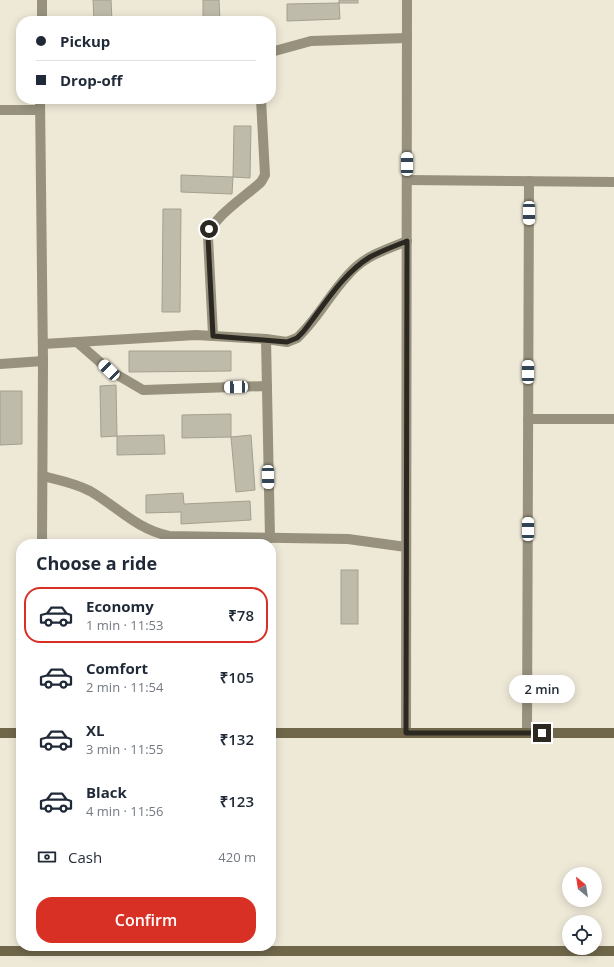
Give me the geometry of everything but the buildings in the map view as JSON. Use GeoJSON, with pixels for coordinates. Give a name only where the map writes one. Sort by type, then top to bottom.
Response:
{"type":"FeatureCollection","features":[{"type":"Feature","properties":{"kind":"street"},"geometry":{"type":"LineString","coordinates":[[42,0],[42,16]]}},
{"type":"Feature","properties":{"kind":"street"},"geometry":{"type":"LineString","coordinates":[[406,733],[407,0]]}},
{"type":"Feature","properties":{"kind":"street"},"geometry":{"type":"LineString","coordinates":[[276,51],[311,41],[407,38]]}},
{"type":"Feature","properties":{"kind":"street"},"geometry":{"type":"LineString","coordinates":[[40,104],[43,344],[42,539]]}},
{"type":"Feature","properties":{"kind":"street"},"geometry":{"type":"LineString","coordinates":[[213,336],[208,237],[209,229],[217,220],[261,182],[265,175],[261,104]]}},
{"type":"Feature","properties":{"kind":"street"},"geometry":{"type":"LineString","coordinates":[[0,110],[40,110]]}},
{"type":"Feature","properties":{"kind":"street"},"geometry":{"type":"LineString","coordinates":[[407,180],[614,182]]}},
{"type":"Feature","properties":{"kind":"street"},"geometry":{"type":"LineString","coordinates":[[527,733],[529,181]]}},
{"type":"Feature","properties":{"kind":"street"},"geometry":{"type":"LineString","coordinates":[[43,344],[213,336],[266,339],[287,342],[297,338],[357,266],[370,257],[407,241]]}},
{"type":"Feature","properties":{"kind":"street"},"geometry":{"type":"LineString","coordinates":[[266,339],[270,538]]}},
{"type":"Feature","properties":{"kind":"street"},"geometry":{"type":"LineString","coordinates":[[77,342],[109,370],[143,390],[267,386]]}},
{"type":"Feature","properties":{"kind":"street"},"geometry":{"type":"LineString","coordinates":[[0,364],[43,361]]}},
{"type":"Feature","properties":{"kind":"street"},"geometry":{"type":"LineString","coordinates":[[528,420],[614,419]]}},
{"type":"Feature","properties":{"kind":"street"},"geometry":{"type":"LineString","coordinates":[[42,476],[89,490],[141,526],[154,532],[169,536],[348,539],[406,547]]}},
{"type":"Feature","properties":{"kind":"street"},"geometry":{"type":"LineString","coordinates":[[0,733],[16,733]]}},
{"type":"Feature","properties":{"kind":"street"},"geometry":{"type":"LineString","coordinates":[[276,733],[614,733]]}},
{"type":"Feature","properties":{"kind":"street"},"geometry":{"type":"LineString","coordinates":[[0,951],[614,951]]}},
{"type":"Feature","properties":{"kind":"route"},"geometry":{"type":"LineString","coordinates":[[209,229],[208,237],[213,336],[266,339],[287,342],[297,338],[303,332],[357,266],[370,257],[407,241],[406,733],[542,733]]}}]}
